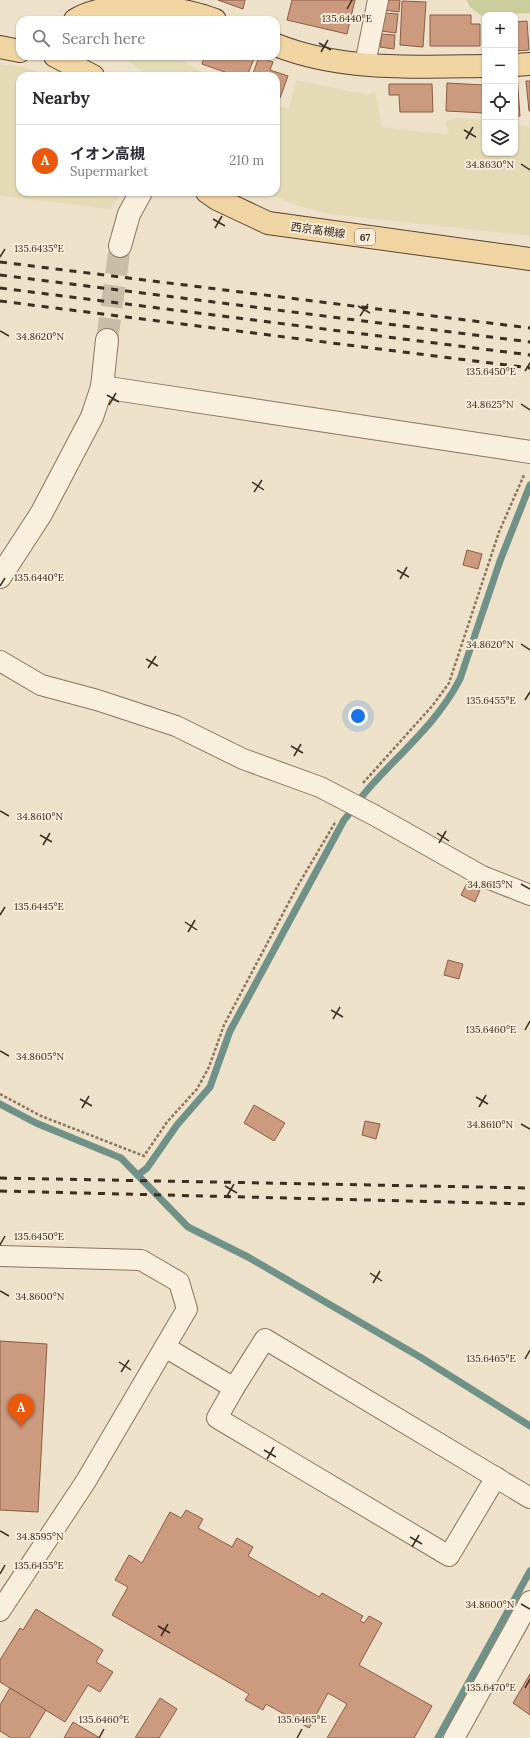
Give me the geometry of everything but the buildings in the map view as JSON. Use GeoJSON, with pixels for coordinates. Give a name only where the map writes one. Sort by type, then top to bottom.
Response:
{"type":"FeatureCollection","features":[{"type":"Feature","properties":{"kind":"main road"},"geometry":{"type":"LineString","coordinates":[[80,16],[83,12],[104,4],[142,1],[166,4],[193,11],[205,16]]}},
{"type":"Feature","properties":{"kind":"main road"},"geometry":{"type":"LineString","coordinates":[[280,46],[300,54],[365,64],[405,67],[482,66]]}},
{"type":"Feature","properties":{"kind":"main road"},"geometry":{"type":"LineString","coordinates":[[0,47],[16,49]]}},
{"type":"Feature","properties":{"kind":"main road"},"geometry":{"type":"LineString","coordinates":[[63,60],[86,72]]}},
{"type":"Feature","properties":{"kind":"main road"},"geometry":{"type":"LineString","coordinates":[[518,65],[530,64]]}},
{"type":"Feature","properties":{"kind":"main road","name":"西京高槻線"},"geometry":{"type":"LineString","coordinates":[[213,196],[268,223],[530,259]]}},
{"type":"Feature","properties":{"kind":"street"},"geometry":{"type":"LineString","coordinates":[[365,64],[378,0]]}},
{"type":"Feature","properties":{"kind":"street"},"geometry":{"type":"LineString","coordinates":[[120,246],[129,214],[139,196]]}},
{"type":"Feature","properties":{"kind":"street"},"geometry":{"type":"LineString","coordinates":[[0,577],[40,514],[92,417],[102,387],[107,340]]}},
{"type":"Feature","properties":{"kind":"street"},"geometry":{"type":"LineString","coordinates":[[102,387],[527,462]]}},
{"type":"Feature","properties":{"kind":"street"},"geometry":{"type":"LineString","coordinates":[[0,661],[41,685],[97,700],[176,726],[243,760],[320,787],[482,876],[530,895]]}},
{"type":"Feature","properties":{"kind":"street"},"geometry":{"type":"LineString","coordinates":[[0,1256],[141,1260],[179,1282],[187,1309],[86,1481],[0,1611]]}},
{"type":"Feature","properties":{"kind":"street"},"geometry":{"type":"LineString","coordinates":[[496,1477],[449,1556],[217,1418],[265,1339],[496,1477],[530,1498]]}},
{"type":"Feature","properties":{"kind":"street"},"geometry":{"type":"LineString","coordinates":[[166,1347],[234,1388]]}},
{"type":"Feature","properties":{"kind":"street"},"geometry":{"type":"LineString","coordinates":[[454,1738],[530,1601]]}},
{"type":"Feature","properties":{"kind":"path"},"geometry":{"type":"LineString","coordinates":[[0,1094],[41,1116],[144,1156],[166,1122],[197,1089],[209,1067],[224,1025],[294,894],[347,801],[433,705],[449,684],[499,532],[527,462]]}},
{"type":"Feature","properties":{"kind":"shaded area"},"geometry":{"type":"Polygon","coordinates":[[[127,60],[182,60],[199,70],[199,72],[142,72],[127,60]]]}},
{"type":"Feature","properties":{"kind":"shaded area"},"geometry":{"type":"Polygon","coordinates":[[[0,64],[23,67],[39,72],[16,72],[16,196],[118,196],[110,209],[0,196],[0,64]]]}},
{"type":"Feature","properties":{"kind":"shaded area"},"geometry":{"type":"Polygon","coordinates":[[[296,80],[367,95],[375,91],[382,127],[449,135],[445,122],[456,118],[482,120],[482,156],[518,156],[518,124],[530,127],[530,236],[330,214],[305,208],[274,196],[280,196],[280,106],[289,109],[296,80]]]}},
{"type":"Feature","properties":{"kind":"green space"},"geometry":{"type":"Polygon","coordinates":[[[466,0],[530,0],[530,13],[482,12],[482,16],[470,7],[466,0]]]}},
{"type":"Feature","properties":{"kind":"waterway"},"geometry":{"type":"LineString","coordinates":[[138,1175],[147,1168],[177,1125],[210,1087],[230,1031],[344,820],[369,788],[430,723],[451,695],[460,679],[500,561],[530,485]]}},
{"type":"Feature","properties":{"kind":"waterway"},"geometry":{"type":"LineString","coordinates":[[0,1104],[36,1123],[121,1158],[188,1227],[248,1257],[420,1357],[530,1426]]}},
{"type":"Feature","properties":{"kind":"waterway"},"geometry":{"type":"LineString","coordinates":[[438,1738],[530,1571]]}},
{"type":"Feature","properties":{"kind":"tunnel"},"geometry":{"type":"LineString","coordinates":[[107,340],[120,246]]}},
{"type":"Feature","properties":{"kind":"railway"},"geometry":{"type":"LineString","coordinates":[[0,262],[530,328]]}},
{"type":"Feature","properties":{"kind":"railway"},"geometry":{"type":"LineString","coordinates":[[0,275],[530,342]]}},
{"type":"Feature","properties":{"kind":"railway"},"geometry":{"type":"LineString","coordinates":[[0,288],[530,355]]}},
{"type":"Feature","properties":{"kind":"railway"},"geometry":{"type":"LineString","coordinates":[[0,301],[530,368]]}},
{"type":"Feature","properties":{"kind":"railway"},"geometry":{"type":"LineString","coordinates":[[0,1178],[530,1188]]}},
{"type":"Feature","properties":{"kind":"railway"},"geometry":{"type":"LineString","coordinates":[[0,1191],[530,1204]]}},
{"type":"Feature","properties":{"kind":"place","name":"イオン高槻"},"geometry":{"type":"Point","coordinates":[21,1427]}}]}
